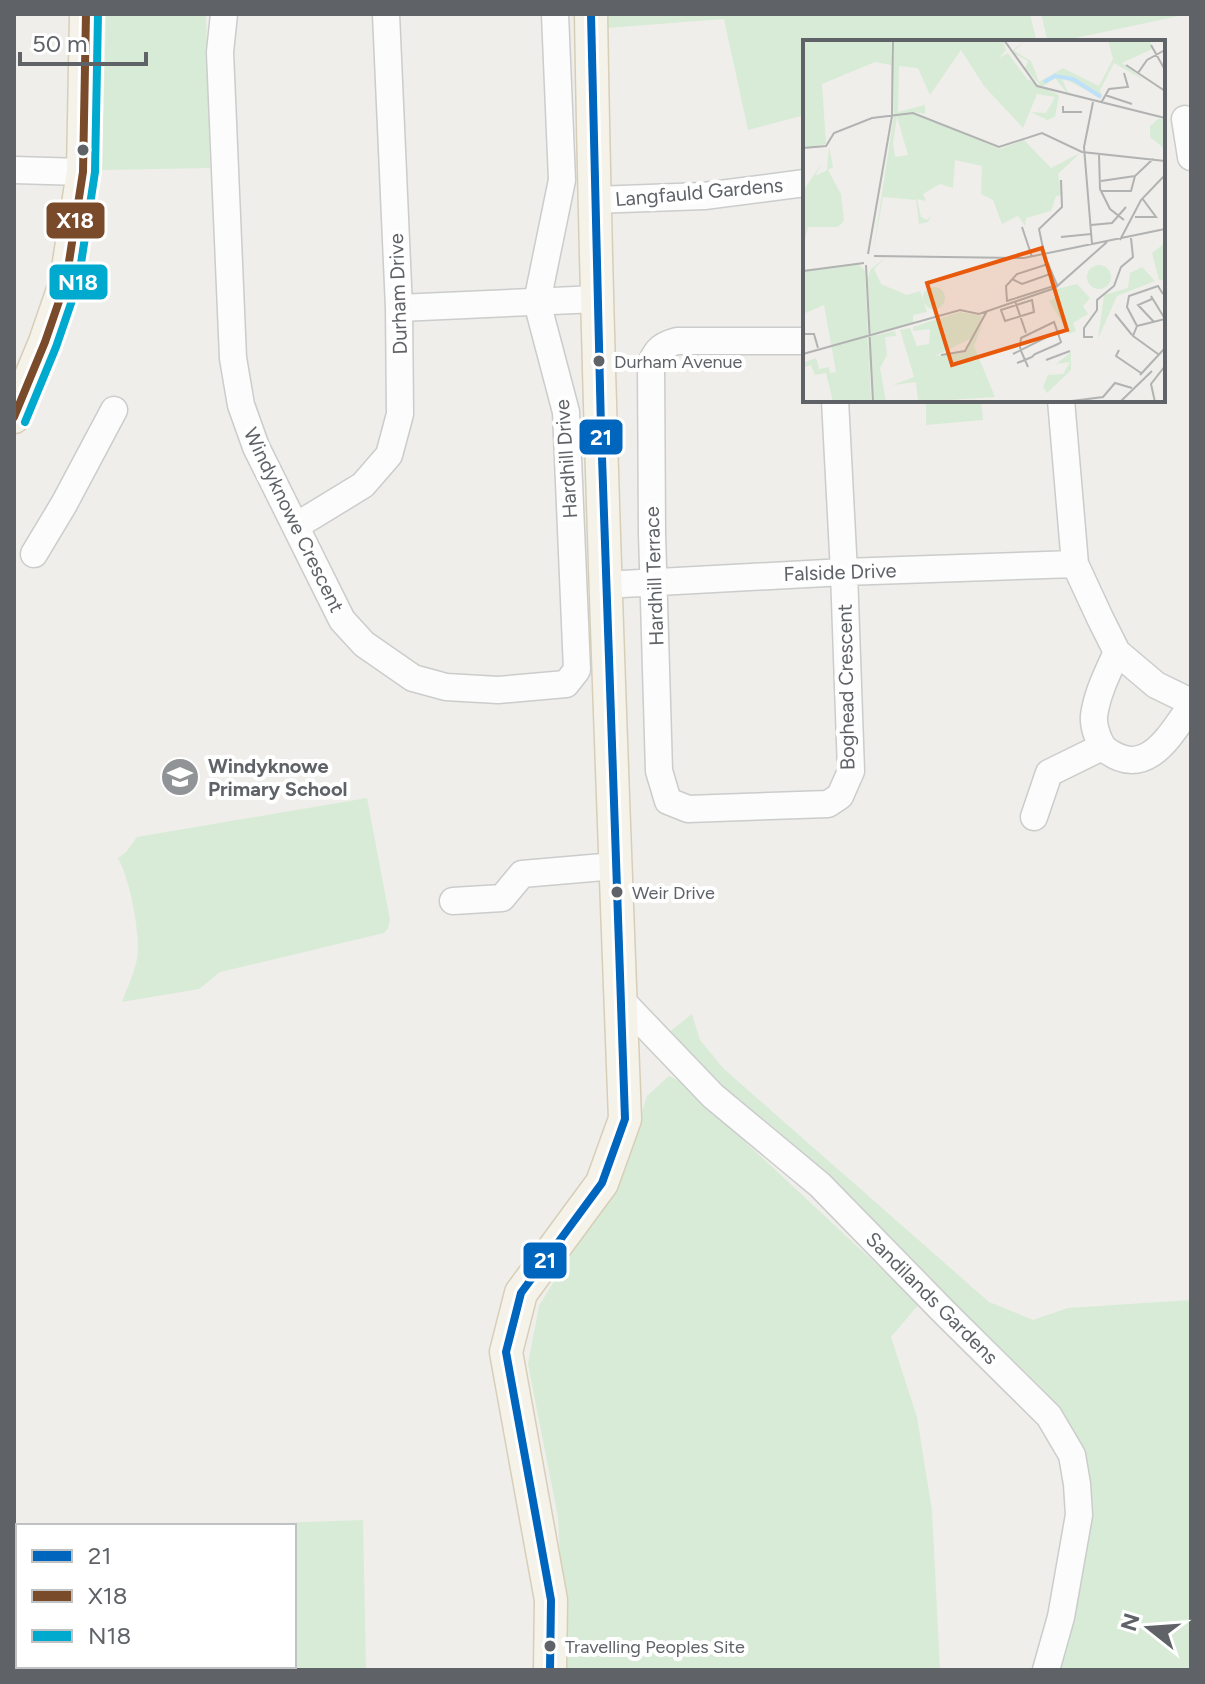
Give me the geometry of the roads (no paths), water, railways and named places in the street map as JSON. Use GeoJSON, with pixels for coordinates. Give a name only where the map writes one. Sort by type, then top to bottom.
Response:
{"type":"FeatureCollection","features":[{"type":"Feature","properties":{"kind":"main road"},"geometry":{"type":"LineString","coordinates":[[14,417],[66,281],[83,172],[86,14]]}},
{"type":"Feature","properties":{"kind":"main road"},"geometry":{"type":"LineString","coordinates":[[550,1670],[551,1600],[506,1352],[521,1293],[602,1183],[625,1119],[604,585],[591,14]]}},
{"type":"Feature","properties":{"kind":"street","name":"Windyknowe Crescent"},"geometry":{"type":"LineString","coordinates":[[224,14],[220,52],[233,358],[241,405],[251,433],[342,620],[364,644],[413,678],[446,687],[498,690],[566,684],[577,670]]}},
{"type":"Feature","properties":{"kind":"street","name":"Durham Drive"},"geometry":{"type":"LineString","coordinates":[[296,526],[363,485],[389,455],[400,414],[399,308],[386,14]]}},
{"type":"Feature","properties":{"kind":"street","name":"Hardhill Drive"},"geometry":{"type":"LineString","coordinates":[[555,14],[562,180],[537,302],[566,412],[577,670]]}},
{"type":"Feature","properties":{"kind":"street"},"geometry":{"type":"LineString","coordinates":[[1180,120],[1191,157]]}},
{"type":"Feature","properties":{"kind":"street"},"geometry":{"type":"LineString","coordinates":[[14,170],[83,172]]}},
{"type":"Feature","properties":{"kind":"street","name":"Langfauld Gardens"},"geometry":{"type":"LineString","coordinates":[[594,200],[704,196],[803,183]]}},
{"type":"Feature","properties":{"kind":"street"},"geometry":{"type":"LineString","coordinates":[[399,308],[597,299]]}},
{"type":"Feature","properties":{"kind":"street","name":"Hardhill Terrace"},"geometry":{"type":"LineString","coordinates":[[668,801],[659,771],[651,363],[656,351],[665,344],[677,341],[803,341]]}},
{"type":"Feature","properties":{"kind":"street","name":"Boghead Crescent"},"geometry":{"type":"LineString","coordinates":[[668,801],[688,809],[828,804],[840,796],[851,771],[835,402]]}},
{"type":"Feature","properties":{"kind":"street"},"geometry":{"type":"LineString","coordinates":[[1061,402],[1075,564],[1117,652],[1156,685],[1191,704],[1163,745],[1138,761],[1119,759],[1102,747],[1093,719],[1102,684],[1117,652]]}},
{"type":"Feature","properties":{"kind":"street"},"geometry":{"type":"LineString","coordinates":[[34,554],[114,410]]}},
{"type":"Feature","properties":{"kind":"street","name":"Falside Drive"},"geometry":{"type":"LineString","coordinates":[[604,585],[1075,564]]}},
{"type":"Feature","properties":{"kind":"street"},"geometry":{"type":"LineString","coordinates":[[1034,817],[1049,773],[1102,747]]}},
{"type":"Feature","properties":{"kind":"street"},"geometry":{"type":"LineString","coordinates":[[453,901],[502,898],[522,874],[615,866]]}},
{"type":"Feature","properties":{"kind":"street","name":"Sandilands Gardens"},"geometry":{"type":"LineString","coordinates":[[621,1000],[713,1096],[820,1185],[1049,1416],[1061,1434],[1072,1455],[1079,1515],[1061,1617],[1046,1670]]}},
{"type":"Feature","properties":{"kind":"place","name":"Durham Avenue"},"geometry":{"type":"Point","coordinates":[599,361]}},
{"type":"Feature","properties":{"kind":"place","name":"Windyknowe Primary School"},"geometry":{"type":"Point","coordinates":[180,777]}},
{"type":"Feature","properties":{"kind":"place","name":"Weir Drive"},"geometry":{"type":"Point","coordinates":[617,892]}},
{"type":"Feature","properties":{"kind":"place","name":"Travelling Peoples Site"},"geometry":{"type":"Point","coordinates":[550,1646]}}]}
